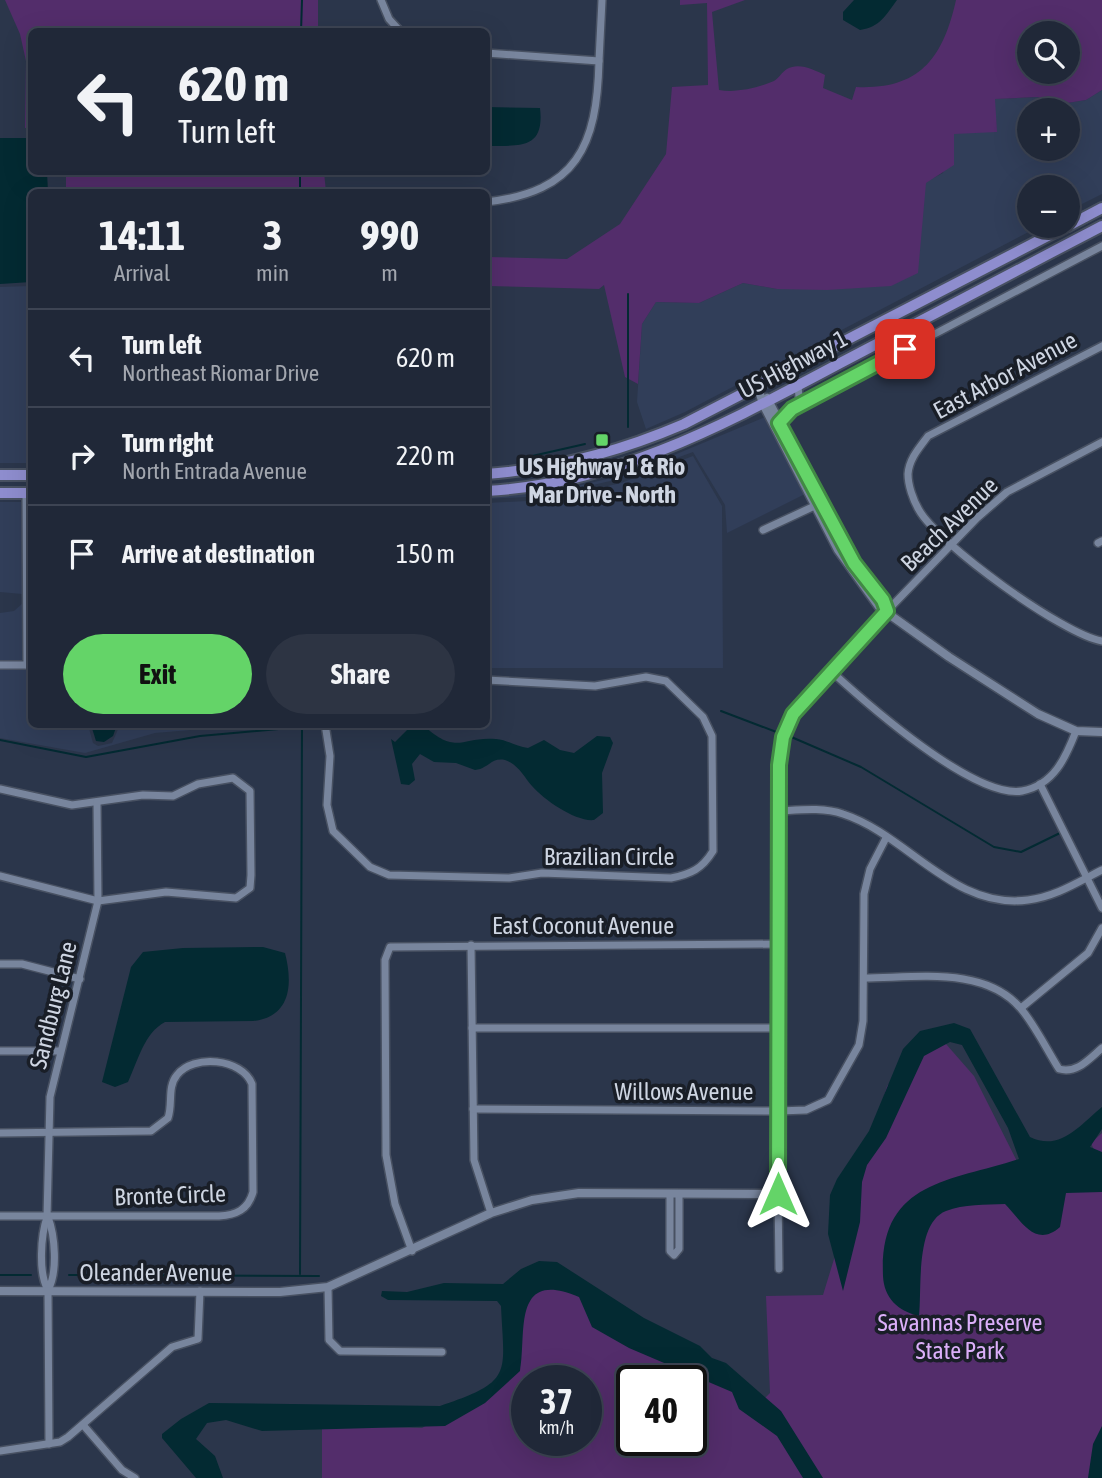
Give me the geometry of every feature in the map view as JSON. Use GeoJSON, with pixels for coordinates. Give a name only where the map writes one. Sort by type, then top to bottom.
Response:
{"type":"FeatureCollection","features":[{"type":"Feature","properties":{"kind":"main road","name":"US Highway 1"},"geometry":{"type":"LineString","coordinates":[[1080,219],[1102,208]]}},
{"type":"Feature","properties":{"kind":"main road","name":"US Highway 1"},"geometry":{"type":"LineString","coordinates":[[490,491],[530,487],[610,470],[690,441],[1102,226]]}},
{"type":"Feature","properties":{"kind":"main road","name":"US Highway 1"},"geometry":{"type":"LineString","coordinates":[[490,474],[542,468],[607,453],[684,424],[1044,238]]}},
{"type":"Feature","properties":{"kind":"main road"},"geometry":{"type":"LineString","coordinates":[[0,475],[28,475]]}},
{"type":"Feature","properties":{"kind":"main road"},"geometry":{"type":"LineString","coordinates":[[0,493],[28,491]]}},
{"type":"Feature","properties":{"kind":"street"},"geometry":{"type":"LineString","coordinates":[[381,0],[389,19],[397,28]]}},
{"type":"Feature","properties":{"kind":"street"},"geometry":{"type":"LineString","coordinates":[[490,201],[534,193],[559,180],[579,156],[598,99],[602,0]]}},
{"type":"Feature","properties":{"kind":"street"},"geometry":{"type":"LineString","coordinates":[[490,53],[599,61]]}},
{"type":"Feature","properties":{"kind":"street"},"geometry":{"type":"LineString","coordinates":[[779,423],[786,413],[807,400],[1102,246]]}},
{"type":"Feature","properties":{"kind":"street","name":"East Arbor Avenue"},"geometry":{"type":"LineString","coordinates":[[1102,346],[928,436],[917,450],[908,475],[920,512],[973,565],[1064,626],[1091,640],[1102,641]]}},
{"type":"Feature","properties":{"kind":"street"},"geometry":{"type":"LineString","coordinates":[[798,386],[799,397],[807,400]]}},
{"type":"Feature","properties":{"kind":"street"},"geometry":{"type":"LineString","coordinates":[[758,387],[857,579],[879,607],[1013,700],[1056,724],[1076,731],[1102,732]]}},
{"type":"Feature","properties":{"kind":"street"},"geometry":{"type":"LineString","coordinates":[[766,402],[818,504]]}},
{"type":"Feature","properties":{"kind":"street","name":"Beach Avenue"},"geometry":{"type":"LineString","coordinates":[[779,1269],[779,765],[786,729],[793,714],[831,671],[952,544],[1007,492],[1102,442]]}},
{"type":"Feature","properties":{"kind":"street"},"geometry":{"type":"LineString","coordinates":[[762,530],[818,504]]}},
{"type":"Feature","properties":{"kind":"street"},"geometry":{"type":"LineString","coordinates":[[0,665],[28,665]]}},
{"type":"Feature","properties":{"kind":"street"},"geometry":{"type":"LineString","coordinates":[[831,671],[875,711],[971,777],[996,789],[1021,791],[1040,784],[1065,758],[1076,731]]}},
{"type":"Feature","properties":{"kind":"street","name":"Brazilian Circle"},"geometry":{"type":"LineString","coordinates":[[326,728],[330,756],[327,805],[333,831],[370,867],[389,875],[509,878],[542,873],[671,877],[691,874],[705,863],[713,851],[712,736],[703,717],[666,681],[646,677],[595,686],[490,680]]}},
{"type":"Feature","properties":{"kind":"street"},"geometry":{"type":"LineString","coordinates":[[0,789],[52,802],[97,802],[143,795],[173,796],[198,784],[233,778],[250,791],[251,875],[250,888],[236,898],[166,892],[144,898],[98,901],[0,876]]}},
{"type":"Feature","properties":{"kind":"street"},"geometry":{"type":"LineString","coordinates":[[1040,784],[1102,908]]}},
{"type":"Feature","properties":{"kind":"street","name":"Sandburg Lane"},"geometry":{"type":"LineString","coordinates":[[49,1444],[48,1290],[44,1282],[43,1228],[47,1217],[50,1097],[98,901],[97,802]]}},
{"type":"Feature","properties":{"kind":"street"},"geometry":{"type":"LineString","coordinates":[[779,811],[841,813],[862,822],[955,884],[993,898],[1028,900],[1052,894],[1102,870]]}},
{"type":"Feature","properties":{"kind":"street","name":"Willows Avenue"},"geometry":{"type":"LineString","coordinates":[[473,1109],[779,1111],[818,1107],[828,1100],[841,1080],[860,1038],[864,978],[864,894],[870,869],[886,838]]}},
{"type":"Feature","properties":{"kind":"street"},"geometry":{"type":"LineString","coordinates":[[1021,1008],[1088,953],[1102,928]]}},
{"type":"Feature","properties":{"kind":"street","name":"East Coconut Avenue"},"geometry":{"type":"LineString","coordinates":[[411,1251],[395,1204],[386,1155],[388,949],[399,944],[779,944]]}},
{"type":"Feature","properties":{"kind":"street"},"geometry":{"type":"LineString","coordinates":[[471,945],[474,1160],[491,1213]]}},
{"type":"Feature","properties":{"kind":"street"},"geometry":{"type":"LineString","coordinates":[[0,964],[22,964],[80,979]]}},
{"type":"Feature","properties":{"kind":"street"},"geometry":{"type":"LineString","coordinates":[[864,978],[969,980],[997,990],[1021,1008],[1059,1069],[1067,1072],[1079,1067],[1102,1048]]}},
{"type":"Feature","properties":{"kind":"street"},"geometry":{"type":"LineString","coordinates":[[472,1028],[779,1028]]}},
{"type":"Feature","properties":{"kind":"street"},"geometry":{"type":"LineString","coordinates":[[0,1051],[60,1051]]}},
{"type":"Feature","properties":{"kind":"street","name":"Bronte Circle"},"geometry":{"type":"LineString","coordinates":[[47,1217],[219,1216],[238,1213],[248,1204],[253,1192],[252,1084],[248,1074],[236,1065],[191,1065],[176,1076],[170,1112],[156,1129],[140,1133],[49,1133]]}},
{"type":"Feature","properties":{"kind":"street"},"geometry":{"type":"LineString","coordinates":[[0,1133],[49,1133]]}},
{"type":"Feature","properties":{"kind":"street"},"geometry":{"type":"LineString","coordinates":[[674,1194],[679,1249],[674,1255],[670,1251],[674,1194]]}},
{"type":"Feature","properties":{"kind":"street","name":"Oleander Avenue"},"geometry":{"type":"LineString","coordinates":[[0,1291],[200,1292],[328,1287],[491,1213],[554,1195],[778,1194]]}},
{"type":"Feature","properties":{"kind":"street"},"geometry":{"type":"LineString","coordinates":[[0,1216],[47,1217]]}},
{"type":"Feature","properties":{"kind":"street"},"geometry":{"type":"LineString","coordinates":[[328,1287],[328,1340],[340,1351],[442,1352]]}},
{"type":"Feature","properties":{"kind":"street"},"geometry":{"type":"LineString","coordinates":[[0,1451],[60,1442],[84,1426],[172,1347],[198,1339],[200,1292]]}},
{"type":"Feature","properties":{"kind":"street"},"geometry":{"type":"LineString","coordinates":[[84,1426],[122,1470],[135,1478]]}},
{"type":"Feature","properties":{"kind":"shaded area"},"geometry":{"type":"Polygon","coordinates":[[[854,0],[897,0],[878,23],[860,30],[843,20],[843,12],[854,0]]]}},
{"type":"Feature","properties":{"kind":"shaded area"},"geometry":{"type":"Polygon","coordinates":[[[1102,90],[1102,194],[1080,205],[1080,175],[1017,175],[1017,238],[685,412],[646,429],[637,402],[642,324],[656,302],[699,303],[743,283],[777,289],[827,289],[926,182],[943,173],[954,134],[995,99],[1037,97],[1040,98],[1017,98],[1017,161],[1080,161],[1080,101],[1102,90]]]}},
{"type":"Feature","properties":{"kind":"shaded area"},"geometry":{"type":"Polygon","coordinates":[[[490,107],[540,108],[540,122],[534,139],[509,146],[490,146],[490,107]]]}},
{"type":"Feature","properties":{"kind":"shaded area"},"geometry":{"type":"Polygon","coordinates":[[[0,138],[28,138],[28,175],[47,175],[48,189],[28,189],[28,282],[0,284],[0,138]]]}},
{"type":"Feature","properties":{"kind":"shaded area"},"geometry":{"type":"Polygon","coordinates":[[[28,286],[28,463],[0,463],[0,287],[28,286]]]}},
{"type":"Feature","properties":{"kind":"shaded area"},"geometry":{"type":"Polygon","coordinates":[[[765,417],[805,494],[727,533],[725,505],[693,452],[619,479],[545,496],[490,499],[490,495],[582,485],[631,473],[765,417]]]}},
{"type":"Feature","properties":{"kind":"shaded area"},"geometry":{"type":"Polygon","coordinates":[[[693,456],[722,506],[723,668],[490,668],[490,503],[546,500],[621,483],[693,456]]]}},
{"type":"Feature","properties":{"kind":"shaded area"},"geometry":{"type":"Polygon","coordinates":[[[0,502],[22,502],[22,594],[0,592],[0,502]]]}},
{"type":"Feature","properties":{"kind":"shaded area"},"geometry":{"type":"Polygon","coordinates":[[[23,603],[23,661],[0,661],[0,613],[14,611],[23,603]]]}},
{"type":"Feature","properties":{"kind":"shaded area"},"geometry":{"type":"Polygon","coordinates":[[[0,668],[28,668],[28,728],[89,728],[93,743],[98,746],[112,743],[119,728],[214,728],[155,733],[85,753],[0,738],[0,668]]]}},
{"type":"Feature","properties":{"kind":"shaded area"},"geometry":{"type":"Polygon","coordinates":[[[92,728],[116,728],[113,736],[104,742],[96,741],[92,728]]]}},
{"type":"Feature","properties":{"kind":"shaded area"},"geometry":{"type":"Polygon","coordinates":[[[409,728],[426,728],[452,743],[496,739],[528,748],[544,740],[560,750],[574,753],[597,736],[610,737],[613,743],[602,773],[603,813],[594,820],[570,814],[544,798],[517,768],[505,760],[496,760],[475,770],[456,763],[434,762],[420,754],[412,764],[415,780],[409,785],[401,784],[391,739],[395,742],[409,728]]]}},
{"type":"Feature","properties":{"kind":"shaded area"},"geometry":{"type":"Polygon","coordinates":[[[263,947],[285,953],[288,987],[282,1006],[275,1013],[253,1021],[165,1022],[147,1040],[128,1082],[115,1087],[102,1082],[131,967],[143,952],[183,948],[263,947]]]}},
{"type":"Feature","properties":{"kind":"shaded area"},"geometry":{"type":"Polygon","coordinates":[[[954,1023],[970,1029],[1030,1137],[1041,1141],[1060,1139],[1102,1107],[1102,1129],[1090,1147],[1102,1152],[1102,1192],[1066,1193],[1060,1227],[1043,1235],[1029,1230],[1005,1204],[967,1206],[946,1211],[936,1218],[925,1242],[919,1316],[899,1307],[889,1297],[884,1284],[885,1245],[893,1221],[906,1203],[923,1190],[944,1181],[1019,1159],[1008,1128],[962,1045],[950,1042],[924,1056],[886,1138],[867,1165],[862,1182],[860,1222],[843,1291],[828,1234],[830,1195],[837,1179],[869,1131],[903,1049],[920,1031],[954,1023]]]}},
{"type":"Feature","properties":{"kind":"shaded area"},"geometry":{"type":"Polygon","coordinates":[[[539,1261],[557,1262],[644,1318],[700,1346],[712,1358],[726,1363],[781,1411],[823,1478],[803,1478],[777,1436],[739,1409],[732,1392],[707,1381],[707,1365],[669,1365],[629,1348],[592,1327],[579,1297],[557,1290],[542,1291],[532,1298],[524,1324],[521,1365],[511,1365],[511,1379],[485,1403],[445,1426],[262,1431],[226,1420],[207,1423],[196,1439],[215,1456],[223,1478],[196,1478],[162,1438],[162,1434],[181,1419],[209,1403],[440,1406],[481,1390],[493,1382],[503,1361],[501,1306],[497,1301],[388,1300],[381,1296],[382,1291],[407,1292],[444,1283],[503,1284],[521,1269],[539,1261]]]}},
{"type":"Feature","properties":{"kind":"shaded area"},"geometry":{"type":"Polygon","coordinates":[[[1102,1426],[1102,1478],[1088,1478],[1093,1444],[1102,1426]]]}},
{"type":"Feature","properties":{"kind":"green space"},"geometry":{"type":"Polygon","coordinates":[[[5,0],[318,0],[318,28],[28,28],[28,128],[25,128],[26,61],[20,34],[5,0]]]}},
{"type":"Feature","properties":{"kind":"green space"},"geometry":{"type":"Polygon","coordinates":[[[680,0],[745,0],[712,12],[719,90],[761,86],[774,81],[787,69],[801,67],[825,75],[823,88],[852,100],[856,87],[878,87],[897,83],[925,66],[936,54],[944,38],[956,0],[1102,0],[1102,90],[1080,101],[1080,98],[1037,97],[995,99],[997,132],[954,134],[954,165],[926,183],[918,273],[891,286],[827,290],[777,289],[743,283],[699,303],[656,302],[642,324],[638,384],[625,377],[604,285],[599,289],[490,286],[490,257],[567,259],[620,224],[666,154],[672,87],[708,85],[707,3],[680,5],[680,0]]]}},
{"type":"Feature","properties":{"kind":"green space"},"geometry":{"type":"Polygon","coordinates":[[[66,175],[324,175],[326,189],[66,189],[66,175]]]}},
{"type":"Feature","properties":{"kind":"green space","name":"Savannas Preserve State Park"},"geometry":{"type":"Polygon","coordinates":[[[939,1036],[974,1076],[1027,1181],[1098,1159],[1091,1143],[1102,1133],[1102,1478],[322,1478],[322,1426],[422,1428],[499,1384],[512,1360],[517,1304],[553,1277],[692,1365],[616,1365],[616,1456],[707,1456],[707,1374],[757,1406],[770,1393],[766,1296],[823,1295],[887,1086],[939,1036]]]}},
{"type":"Feature","properties":{"kind":"waterway"},"geometry":{"type":"LineString","coordinates":[[301,28],[302,0]]}},
{"type":"Feature","properties":{"kind":"waterway"},"geometry":{"type":"LineString","coordinates":[[300,175],[300,189]]}},
{"type":"Feature","properties":{"kind":"waterway"},"geometry":{"type":"LineString","coordinates":[[628,294],[628,427]]}},
{"type":"Feature","properties":{"kind":"waterway"},"geometry":{"type":"LineString","coordinates":[[519,459],[585,444]]}},
{"type":"Feature","properties":{"kind":"waterway"},"geometry":{"type":"LineString","coordinates":[[721,711],[779,733]]}},
{"type":"Feature","properties":{"kind":"waterway"},"geometry":{"type":"LineString","coordinates":[[0,740],[86,757],[200,736],[290,728]]}},
{"type":"Feature","properties":{"kind":"waterway"},"geometry":{"type":"LineString","coordinates":[[300,1274],[302,728]]}},
{"type":"Feature","properties":{"kind":"waterway"},"geometry":{"type":"LineString","coordinates":[[789,736],[861,767],[994,847],[1021,852],[1060,833]]}},
{"type":"Feature","properties":{"kind":"waterway"},"geometry":{"type":"LineString","coordinates":[[0,1275],[31,1275]]}},
{"type":"Feature","properties":{"kind":"waterway"},"geometry":{"type":"LineString","coordinates":[[69,1275],[319,1276]]}},
{"type":"Feature","properties":{"kind":"place","name":"US Highway 1 & Rio Mar Drive - North"},"geometry":{"type":"Point","coordinates":[602,440]}},
{"type":"Feature","properties":{"kind":"route"},"geometry":{"type":"LineString","coordinates":[[778,1194],[779,765],[783,737],[793,714],[887,611],[883,600],[854,563],[779,423],[792,409],[905,349]]}}]}
